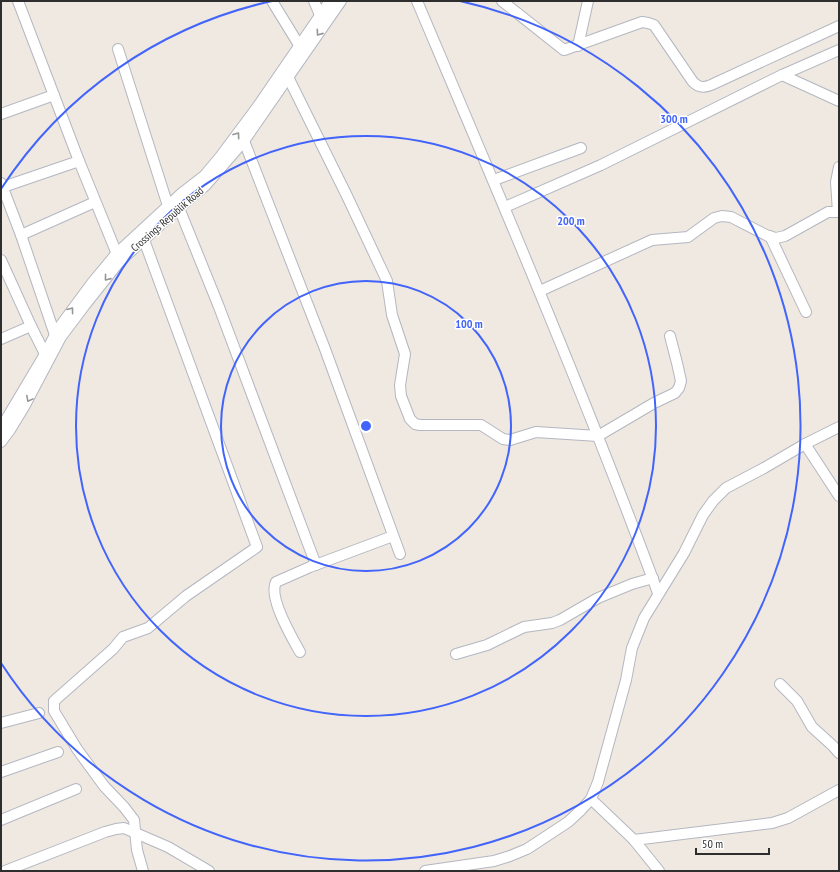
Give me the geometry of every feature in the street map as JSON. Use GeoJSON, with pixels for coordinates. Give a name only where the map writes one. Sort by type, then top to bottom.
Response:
{"type":"FeatureCollection","features":[{"type":"Feature","properties":{"kind":"street"},"geometry":{"type":"LineString","coordinates":[[18,1],[118,258]]}},
{"type":"Feature","properties":{"kind":"street"},"geometry":{"type":"LineString","coordinates":[[272,1],[299,45]]}},
{"type":"Feature","properties":{"kind":"street"},"geometry":{"type":"LineString","coordinates":[[314,1],[320,15]]}},
{"type":"Feature","properties":{"kind":"street"},"geometry":{"type":"LineString","coordinates":[[1,428],[66,316],[92,283],[168,206],[204,176],[220,157],[258,106],[330,1]]}},
{"type":"Feature","properties":{"kind":"street","name":"Crossings Republik Road"},"geometry":{"type":"LineString","coordinates":[[1,442],[24,407],[61,337],[118,258],[144,240],[205,186],[244,141],[341,1]]}},
{"type":"Feature","properties":{"kind":"street"},"geometry":{"type":"LineString","coordinates":[[417,1],[540,291],[598,436],[658,593]]}},
{"type":"Feature","properties":{"kind":"street"},"geometry":{"type":"LineString","coordinates":[[502,1],[564,50],[642,22],[654,25],[659,30],[693,82],[697,86],[706,87],[839,26]]}},
{"type":"Feature","properties":{"kind":"street"},"geometry":{"type":"LineString","coordinates":[[578,46],[588,1]]}},
{"type":"Feature","properties":{"kind":"street"},"geometry":{"type":"LineString","coordinates":[[118,49],[168,206]]}},
{"type":"Feature","properties":{"kind":"street"},"geometry":{"type":"LineString","coordinates":[[505,207],[601,165],[782,75],[839,50]]}},
{"type":"Feature","properties":{"kind":"street"},"geometry":{"type":"LineString","coordinates":[[782,75],[839,101]]}},
{"type":"Feature","properties":{"kind":"street"},"geometry":{"type":"LineString","coordinates":[[288,78],[347,196],[387,281],[392,315],[405,354],[400,391],[410,419],[415,424],[481,425],[503,439],[510,440],[536,432],[598,436],[654,403],[675,393],[679,388],[681,382],[678,363],[670,336]]}},
{"type":"Feature","properties":{"kind":"street"},"geometry":{"type":"LineString","coordinates":[[1,114],[54,95]]}},
{"type":"Feature","properties":{"kind":"street"},"geometry":{"type":"LineString","coordinates":[[244,141],[325,349],[400,554]]}},
{"type":"Feature","properties":{"kind":"street"},"geometry":{"type":"LineString","coordinates":[[494,180],[580,148]]}},
{"type":"Feature","properties":{"kind":"street"},"geometry":{"type":"LineString","coordinates":[[55,335],[21,235],[2,185],[79,161]]}},
{"type":"Feature","properties":{"kind":"street"},"geometry":{"type":"LineString","coordinates":[[540,291],[652,240],[688,237],[714,218],[722,216],[731,217],[776,238],[786,236],[828,212],[839,212],[836,182],[839,167]]}},
{"type":"Feature","properties":{"kind":"street"},"geometry":{"type":"LineString","coordinates":[[21,235],[95,202]]}},
{"type":"Feature","properties":{"kind":"street"},"geometry":{"type":"LineString","coordinates":[[179,208],[219,307],[316,565]]}},
{"type":"Feature","properties":{"kind":"street"},"geometry":{"type":"LineString","coordinates":[[770,236],[806,312]]}},
{"type":"Feature","properties":{"kind":"street"},"geometry":{"type":"LineString","coordinates":[[143,871],[137,850],[134,820],[104,786],[77,750],[54,711],[54,701],[113,649],[123,637],[148,628],[186,596],[256,547],[144,240]]}},
{"type":"Feature","properties":{"kind":"street"},"geometry":{"type":"LineString","coordinates":[[1,261],[45,354]]}},
{"type":"Feature","properties":{"kind":"street"},"geometry":{"type":"LineString","coordinates":[[1,339],[31,326]]}},
{"type":"Feature","properties":{"kind":"street"},"geometry":{"type":"LineString","coordinates":[[425,871],[494,861],[510,856],[526,849],[568,822],[591,799],[598,782],[624,687],[632,648],[644,618],[684,553],[703,515],[713,501],[726,488],[839,427]]}},
{"type":"Feature","properties":{"kind":"street"},"geometry":{"type":"LineString","coordinates":[[805,444],[839,496]]}},
{"type":"Feature","properties":{"kind":"street"},"geometry":{"type":"LineString","coordinates":[[300,652],[279,609],[274,590],[279,581],[316,565],[393,536]]}},
{"type":"Feature","properties":{"kind":"street"},"geometry":{"type":"LineString","coordinates":[[456,654],[488,645],[524,627],[552,623],[560,620],[598,598],[632,584],[653,578]]}},
{"type":"Feature","properties":{"kind":"street"},"geometry":{"type":"LineString","coordinates":[[780,684],[797,701],[812,727],[839,753]]}},
{"type":"Feature","properties":{"kind":"street"},"geometry":{"type":"LineString","coordinates":[[1,723],[39,713]]}},
{"type":"Feature","properties":{"kind":"street"},"geometry":{"type":"LineString","coordinates":[[1,772],[58,752]]}},
{"type":"Feature","properties":{"kind":"street"},"geometry":{"type":"LineString","coordinates":[[1,820],[76,789]]}},
{"type":"Feature","properties":{"kind":"street"},"geometry":{"type":"LineString","coordinates":[[634,840],[772,823],[788,818],[839,790]]}},
{"type":"Feature","properties":{"kind":"street"},"geometry":{"type":"LineString","coordinates":[[591,799],[634,840],[659,871]]}},
{"type":"Feature","properties":{"kind":"street"},"geometry":{"type":"LineString","coordinates":[[10,870],[116,829],[124,828],[168,847],[209,871]]}}]}
